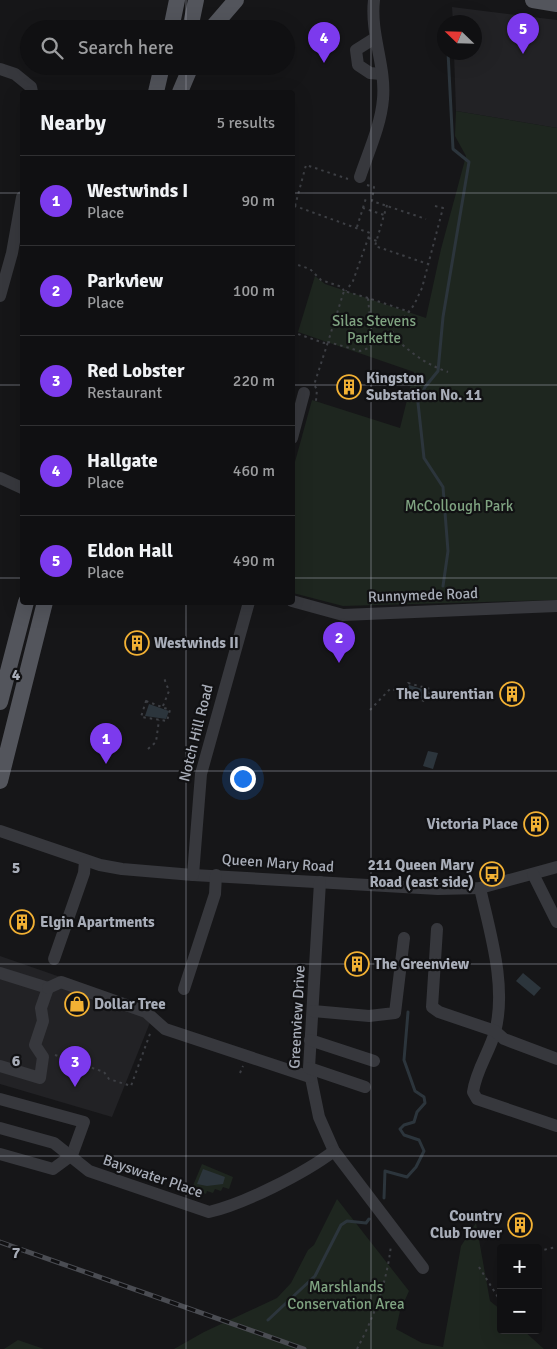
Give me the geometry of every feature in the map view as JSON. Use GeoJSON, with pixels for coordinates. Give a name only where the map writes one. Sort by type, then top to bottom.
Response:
{"type":"FeatureCollection","features":[{"type":"Feature","properties":{"kind":"main road"},"geometry":{"type":"LineString","coordinates":[[173,20],[177,0]]}},
{"type":"Feature","properties":{"kind":"main road"},"geometry":{"type":"LineString","coordinates":[[192,20],[196,0]]}},
{"type":"Feature","properties":{"kind":"main road"},"geometry":{"type":"LineString","coordinates":[[219,20],[236,0]]}},
{"type":"Feature","properties":{"kind":"main road"},"geometry":{"type":"LineString","coordinates":[[534,0],[557,4]]}},
{"type":"Feature","properties":{"kind":"main road"},"geometry":{"type":"LineString","coordinates":[[156,90],[160,75]]}},
{"type":"Feature","properties":{"kind":"main road"},"geometry":{"type":"LineString","coordinates":[[178,90],[181,75]]}},
{"type":"Feature","properties":{"kind":"main road"},"geometry":{"type":"LineString","coordinates":[[179,90],[186,75]]}},
{"type":"Feature","properties":{"kind":"main road"},"geometry":{"type":"LineString","coordinates":[[0,702],[25,605]]}},
{"type":"Feature","properties":{"kind":"main road"},"geometry":{"type":"LineString","coordinates":[[0,781],[44,605]]}},
{"type":"Feature","properties":{"kind":"street"},"geometry":{"type":"LineString","coordinates":[[358,180],[383,100],[372,18],[374,0]]}},
{"type":"Feature","properties":{"kind":"street"},"geometry":{"type":"LineString","coordinates":[[376,38],[356,50],[358,65],[370,73],[381,74]]}},
{"type":"Feature","properties":{"kind":"street"},"geometry":{"type":"LineString","coordinates":[[0,69],[15,74],[31,87],[32,90]]}},
{"type":"Feature","properties":{"kind":"street"},"geometry":{"type":"LineString","coordinates":[[0,296],[12,253],[20,208]]}},
{"type":"Feature","properties":{"kind":"street"},"geometry":{"type":"LineString","coordinates":[[295,427],[304,393]]}},
{"type":"Feature","properties":{"kind":"street"},"geometry":{"type":"LineString","coordinates":[[0,478],[20,487]]}},
{"type":"Feature","properties":{"kind":"street","name":"Runnymede Road"},"geometry":{"type":"LineString","coordinates":[[295,602],[343,615],[557,606]]}},
{"type":"Feature","properties":{"kind":"street","name":"Notch Hill Road"},"geometry":{"type":"LineString","coordinates":[[193,875],[201,774],[248,605]]}},
{"type":"Feature","properties":{"kind":"street","name":"Queen Mary Road"},"geometry":{"type":"LineString","coordinates":[[0,832],[85,861],[122,869],[193,875],[438,889],[480,888],[557,867]]}},
{"type":"Feature","properties":{"kind":"street"},"geometry":{"type":"LineString","coordinates":[[54,959],[84,873],[85,861]]}},
{"type":"Feature","properties":{"kind":"street"},"geometry":{"type":"LineString","coordinates":[[533,874],[557,922]]}},
{"type":"Feature","properties":{"kind":"street"},"geometry":{"type":"LineString","coordinates":[[184,989],[215,894],[216,876]]}},
{"type":"Feature","properties":{"kind":"street","name":"Greenview Drive"},"geometry":{"type":"LineString","coordinates":[[320,882],[309,1072],[319,1117],[334,1151],[424,1268]]}},
{"type":"Feature","properties":{"kind":"street"},"geometry":{"type":"LineString","coordinates":[[480,888],[499,991],[495,1031],[475,1078],[473,1092],[477,1099],[557,1126]]}},
{"type":"Feature","properties":{"kind":"street"},"geometry":{"type":"LineString","coordinates":[[437,929],[432,1007],[439,1012],[495,1031],[504,1039],[557,1059]]}},
{"type":"Feature","properties":{"kind":"street"},"geometry":{"type":"LineString","coordinates":[[314,1011],[369,1016],[395,1013],[404,938]]}},
{"type":"Feature","properties":{"kind":"street"},"geometry":{"type":"LineString","coordinates":[[0,973],[48,988],[61,982],[146,1012],[166,1029],[365,1087]]}},
{"type":"Feature","properties":{"kind":"street"},"geometry":{"type":"LineString","coordinates":[[0,1066],[40,1078],[43,1057],[35,1046],[43,1021],[41,1008],[48,988]]}},
{"type":"Feature","properties":{"kind":"street"},"geometry":{"type":"LineString","coordinates":[[310,1040],[374,1062]]}},
{"type":"Feature","properties":{"kind":"street"},"geometry":{"type":"LineString","coordinates":[[0,1099],[84,1122],[72,1155],[53,1169],[0,1154]]}},
{"type":"Feature","properties":{"kind":"street","name":"Bayswater Place"},"geometry":{"type":"LineString","coordinates":[[0,1128],[54,1144],[72,1155],[89,1171],[209,1212],[229,1208],[320,1162],[334,1151]]}},
{"type":"Feature","properties":{"kind":"path"},"geometry":{"type":"LineString","coordinates":[[295,203],[306,165],[358,180],[374,188],[372,201],[426,219]]}},
{"type":"Feature","properties":{"kind":"path"},"geometry":{"type":"LineString","coordinates":[[357,227],[366,198]]}},
{"type":"Feature","properties":{"kind":"path"},"geometry":{"type":"LineString","coordinates":[[387,205],[375,246],[428,264]]}},
{"type":"Feature","properties":{"kind":"path"},"geometry":{"type":"LineString","coordinates":[[295,206],[370,233],[353,281],[345,291],[314,385],[317,389],[316,401]]}},
{"type":"Feature","properties":{"kind":"path"},"geometry":{"type":"LineString","coordinates":[[372,337],[377,338],[391,334],[410,312],[422,288],[443,208],[435,206]]}},
{"type":"Feature","properties":{"kind":"path"},"geometry":{"type":"LineString","coordinates":[[363,208],[384,215]]}},
{"type":"Feature","properties":{"kind":"path"},"geometry":{"type":"LineString","coordinates":[[368,238],[377,241]]}},
{"type":"Feature","properties":{"kind":"path"},"geometry":{"type":"LineString","coordinates":[[295,264],[310,269],[321,280],[342,287],[345,291],[410,312]]}},
{"type":"Feature","properties":{"kind":"path"},"geometry":{"type":"LineString","coordinates":[[295,333],[360,351],[369,348],[372,337],[368,298]]}},
{"type":"Feature","properties":{"kind":"path"},"geometry":{"type":"LineString","coordinates":[[391,334],[407,350],[431,366],[448,372]]}},
{"type":"Feature","properties":{"kind":"path"},"geometry":{"type":"LineString","coordinates":[[162,707],[169,691],[164,678]]}},
{"type":"Feature","properties":{"kind":"path"},"geometry":{"type":"LineString","coordinates":[[408,683],[430,689],[427,702],[404,696],[405,692],[408,683]]}},
{"type":"Feature","properties":{"kind":"path"},"geometry":{"type":"LineString","coordinates":[[370,710],[390,689],[405,692]]}},
{"type":"Feature","properties":{"kind":"path"},"geometry":{"type":"LineString","coordinates":[[146,701],[162,707],[170,710],[167,721],[141,717],[146,701]]}},
{"type":"Feature","properties":{"kind":"path"},"geometry":{"type":"LineString","coordinates":[[148,749],[156,742],[159,720]]}},
{"type":"Feature","properties":{"kind":"path"},"geometry":{"type":"LineString","coordinates":[[43,1057],[52,1054],[104,1072],[109,1079],[131,1086],[155,1020]]}},
{"type":"Feature","properties":{"kind":"path"},"geometry":{"type":"LineString","coordinates":[[357,1349],[370,1324],[388,1270],[391,1245],[399,1234]]}},
{"type":"Feature","properties":{"kind":"path"},"geometry":{"type":"LineString","coordinates":[[542,1249],[557,1247]]}},
{"type":"Feature","properties":{"kind":"path"},"geometry":{"type":"LineString","coordinates":[[478,1267],[497,1296]]}},
{"type":"Feature","properties":{"kind":"shaded area"},"geometry":{"type":"Polygon","coordinates":[[[452,7],[557,20],[557,128],[456,111],[454,60],[482,60],[482,15],[453,15],[452,7]]]}},
{"type":"Feature","properties":{"kind":"shaded area"},"geometry":{"type":"Polygon","coordinates":[[[409,685],[429,691],[426,700],[406,694],[409,685]]]}},
{"type":"Feature","properties":{"kind":"shaded area"},"geometry":{"type":"Polygon","coordinates":[[[149,704],[169,711],[166,719],[145,716],[149,704]]]}},
{"type":"Feature","properties":{"kind":"shaded area"},"geometry":{"type":"Polygon","coordinates":[[[428,751],[438,753],[433,769],[423,766],[428,751]]]}},
{"type":"Feature","properties":{"kind":"shaded area"},"geometry":{"type":"Polygon","coordinates":[[[0,956],[155,1010],[112,1117],[0,1084],[0,956]]]}},
{"type":"Feature","properties":{"kind":"shaded area"},"geometry":{"type":"Polygon","coordinates":[[[523,973],[541,988],[534,996],[516,981],[523,973]]]}},
{"type":"Feature","properties":{"kind":"shaded area"},"geometry":{"type":"Polygon","coordinates":[[[203,1169],[225,1177],[223,1184],[207,1186],[197,1184],[203,1169]]]}},
{"type":"Feature","properties":{"kind":"green space","name":"McCollough Park"},"geometry":{"type":"Polygon","coordinates":[[[456,111],[557,128],[557,600],[343,606],[295,594],[295,462],[312,400],[400,428],[414,372],[298,332],[315,276],[325,284],[426,318],[441,249],[466,156],[455,136],[456,111]]]}},
{"type":"Feature","properties":{"kind":"green space"},"geometry":{"type":"Polygon","coordinates":[[[202,1164],[233,1177],[229,1189],[223,1187],[221,1191],[215,1189],[213,1193],[207,1191],[206,1194],[192,1188],[202,1164]]]}},
{"type":"Feature","properties":{"kind":"green space","name":"Marshlands Conservation Area"},"geometry":{"type":"Polygon","coordinates":[[[337,1199],[409,1291],[400,1311],[396,1329],[422,1343],[443,1347],[461,1246],[476,1223],[490,1301],[497,1307],[497,1334],[527,1334],[544,1349],[174,1349],[204,1332],[277,1298],[291,1283],[308,1250],[314,1245],[337,1199]]]}},
{"type":"Feature","properties":{"kind":"green space"},"geometry":{"type":"Polygon","coordinates":[[[18,1340],[44,1349],[4,1349],[18,1340]]]}},
{"type":"Feature","properties":{"kind":"waterway"},"geometry":{"type":"LineString","coordinates":[[443,586],[448,551],[443,487],[424,458],[418,403],[425,387],[438,371],[443,317],[469,162],[453,149],[448,60]]}},
{"type":"Feature","properties":{"kind":"waterway"},"geometry":{"type":"LineString","coordinates":[[384,1198],[385,1171],[407,1177],[416,1167],[424,1151],[419,1140],[404,1135],[400,1129],[404,1125],[414,1122],[417,1112],[425,1103],[424,1097],[415,1091],[404,1060],[408,1012]]}},
{"type":"Feature","properties":{"kind":"waterway"},"geometry":{"type":"LineString","coordinates":[[268,1320],[315,1276],[341,1225],[347,1221],[366,1223],[369,1219]]}},
{"type":"Feature","properties":{"kind":"railway"},"geometry":{"type":"LineString","coordinates":[[0,1242],[304,1349]]}},
{"type":"Feature","properties":{"kind":"place","name":"Eldon Hall"},"geometry":{"type":"Point","coordinates":[523,54]}},
{"type":"Feature","properties":{"kind":"place","name":"Hallgate"},"geometry":{"type":"Point","coordinates":[324,63]}},
{"type":"Feature","properties":{"kind":"place","name":"Kingston Substation No. 11"},"geometry":{"type":"Point","coordinates":[349,387]}},
{"type":"Feature","properties":{"kind":"place","name":"Westwinds II"},"geometry":{"type":"Point","coordinates":[137,643]}},
{"type":"Feature","properties":{"kind":"place","name":"Parkview"},"geometry":{"type":"Point","coordinates":[339,663]}},
{"type":"Feature","properties":{"kind":"place","name":"The Laurentian"},"geometry":{"type":"Point","coordinates":[512,694]}},
{"type":"Feature","properties":{"kind":"place","name":"Westwinds I"},"geometry":{"type":"Point","coordinates":[106,764]}},
{"type":"Feature","properties":{"kind":"place","name":"Victoria Place"},"geometry":{"type":"Point","coordinates":[536,824]}},
{"type":"Feature","properties":{"kind":"place","name":"211 Queen Mary Road (east side)"},"geometry":{"type":"Point","coordinates":[492,874]}},
{"type":"Feature","properties":{"kind":"place","name":"Elgin Apartments"},"geometry":{"type":"Point","coordinates":[22,922]}},
{"type":"Feature","properties":{"kind":"place","name":"The Greenview"},"geometry":{"type":"Point","coordinates":[357,964]}},
{"type":"Feature","properties":{"kind":"place","name":"Dollar Tree"},"geometry":{"type":"Point","coordinates":[77,1004]}},
{"type":"Feature","properties":{"kind":"place","name":"Red Lobster"},"geometry":{"type":"Point","coordinates":[75,1087]}},
{"type":"Feature","properties":{"kind":"place","name":"Country Club Tower"},"geometry":{"type":"Point","coordinates":[520,1225]}},
{"type":"Feature","properties":{"kind":"park label","name":"Silas Stevens Parkette"},"geometry":{"type":"Point","coordinates":[374,330]}}]}
